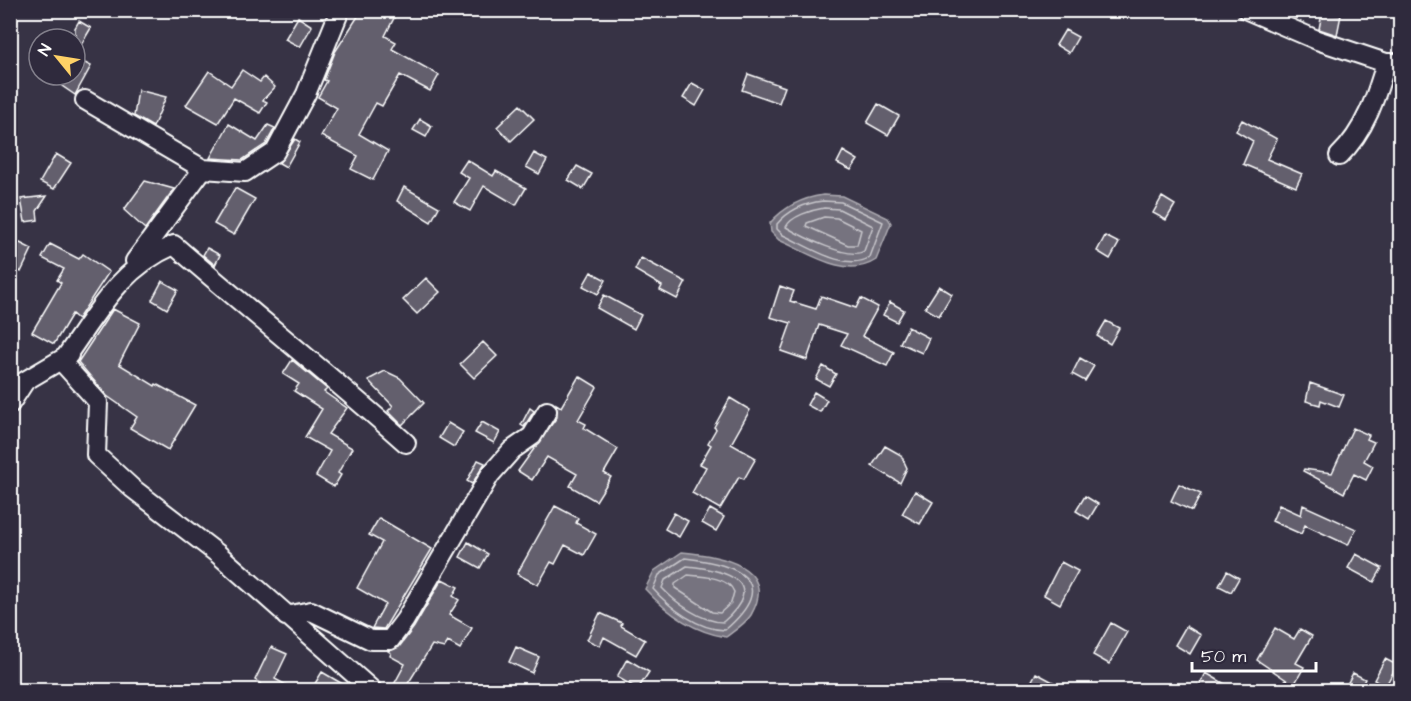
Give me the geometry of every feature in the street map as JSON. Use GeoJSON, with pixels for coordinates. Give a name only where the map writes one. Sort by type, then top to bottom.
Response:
{"type":"FeatureCollection","features":[{"type":"Feature","properties":{"kind":"street"},"geometry":{"type":"LineString","coordinates":[[85,100],[203,169],[245,172],[275,152],[306,94],[340,10]]}},
{"type":"Feature","properties":{"kind":"street"},"geometry":{"type":"LineString","coordinates":[[1247,10],[1317,40],[1393,63],[1355,141],[1339,156]]}},
{"type":"Feature","properties":{"kind":"street"},"geometry":{"type":"LineString","coordinates":[[10,404],[25,381],[66,359],[91,321],[203,169]]}},
{"type":"Feature","properties":{"kind":"street"},"geometry":{"type":"LineString","coordinates":[[372,690],[218,554],[132,488],[96,455],[98,402],[62,362],[124,276],[153,254],[174,245],[273,330],[307,355],[406,443]]}},
{"type":"Feature","properties":{"kind":"street"},"geometry":{"type":"LineString","coordinates":[[286,616],[311,611],[371,640],[390,640],[405,620],[490,475],[512,450],[532,436],[547,411]]}},
{"type":"Feature","properties":{"kind":"water"},"geometry":{"type":"Polygon","coordinates":[[[823,195],[842,196],[888,218],[891,223],[876,260],[852,267],[840,266],[814,257],[779,240],[771,232],[770,223],[787,208],[808,198],[823,195]]]}},
{"type":"Feature","properties":{"kind":"water"},"geometry":{"type":"Polygon","coordinates":[[[682,552],[726,560],[751,574],[757,584],[758,598],[751,615],[726,637],[692,626],[662,606],[645,589],[654,571],[682,552]]]}},
{"type":"Feature","properties":{"kind":"building"},"geometry":{"type":"Polygon","coordinates":[[[362,10],[398,10],[385,36],[396,42],[392,49],[439,75],[430,91],[400,75],[382,106],[376,103],[359,134],[388,151],[373,180],[351,169],[358,156],[321,136],[337,108],[318,97],[327,81],[324,80],[335,52],[362,10]]]}},
{"type":"Feature","properties":{"kind":"building"},"geometry":{"type":"Polygon","coordinates":[[[1322,13],[1341,15],[1337,35],[1319,29],[1322,13]]]}},
{"type":"Feature","properties":{"kind":"building"},"geometry":{"type":"Polygon","coordinates":[[[298,17],[312,26],[300,47],[285,39],[298,17]]]}},
{"type":"Feature","properties":{"kind":"building"},"geometry":{"type":"Polygon","coordinates":[[[79,21],[91,28],[87,35],[87,27],[76,27],[79,21]]]}},
{"type":"Feature","properties":{"kind":"building"},"geometry":{"type":"Polygon","coordinates":[[[1065,30],[1078,37],[1069,53],[1056,45],[1065,30]]]}},
{"type":"Feature","properties":{"kind":"building"},"geometry":{"type":"Polygon","coordinates":[[[242,70],[260,82],[264,77],[275,87],[263,100],[267,102],[260,113],[234,98],[218,123],[186,105],[209,71],[231,86],[242,70]]]}},
{"type":"Feature","properties":{"kind":"building"},"geometry":{"type":"Polygon","coordinates":[[[748,74],[785,87],[779,103],[742,90],[748,74]]]}},
{"type":"Feature","properties":{"kind":"building"},"geometry":{"type":"Polygon","coordinates":[[[692,83],[705,90],[696,106],[683,98],[692,83]]]}},
{"type":"Feature","properties":{"kind":"building"},"geometry":{"type":"Polygon","coordinates":[[[63,87],[79,87],[75,95],[63,87]]]}},
{"type":"Feature","properties":{"kind":"building"},"geometry":{"type":"Polygon","coordinates":[[[138,90],[166,97],[153,127],[134,116],[138,90]]]}},
{"type":"Feature","properties":{"kind":"building"},"geometry":{"type":"Polygon","coordinates":[[[878,104],[899,116],[888,135],[867,123],[878,104]]]}},
{"type":"Feature","properties":{"kind":"building"},"geometry":{"type":"Polygon","coordinates":[[[520,105],[534,119],[511,141],[497,127],[520,105]]]}},
{"type":"Feature","properties":{"kind":"building"},"geometry":{"type":"Polygon","coordinates":[[[420,119],[432,126],[426,137],[413,130],[420,119]]]}},
{"type":"Feature","properties":{"kind":"building"},"geometry":{"type":"Polygon","coordinates":[[[1242,120],[1277,139],[1267,159],[1302,174],[1296,187],[1243,164],[1253,141],[1236,131],[1242,120]]]}},
{"type":"Feature","properties":{"kind":"building"},"geometry":{"type":"Polygon","coordinates":[[[229,124],[257,141],[268,125],[275,128],[266,144],[242,160],[210,158],[229,124]]]}},
{"type":"Feature","properties":{"kind":"building"},"geometry":{"type":"Polygon","coordinates":[[[295,139],[300,142],[286,167],[279,163],[295,139]]]}},
{"type":"Feature","properties":{"kind":"building"},"geometry":{"type":"Polygon","coordinates":[[[843,151],[858,160],[851,170],[837,163],[843,151]]]}},
{"type":"Feature","properties":{"kind":"building"},"geometry":{"type":"Polygon","coordinates":[[[534,153],[547,160],[539,174],[526,167],[534,153]]]}},
{"type":"Feature","properties":{"kind":"building"},"geometry":{"type":"Polygon","coordinates":[[[56,154],[71,163],[54,189],[40,182],[56,154]]]}},
{"type":"Feature","properties":{"kind":"building"},"geometry":{"type":"Polygon","coordinates":[[[467,160],[493,176],[496,171],[526,188],[516,205],[484,186],[470,211],[454,202],[469,178],[459,172],[467,160]]]}},
{"type":"Feature","properties":{"kind":"building"},"geometry":{"type":"Polygon","coordinates":[[[577,166],[592,174],[583,189],[568,180],[577,166]]]}},
{"type":"Feature","properties":{"kind":"building"},"geometry":{"type":"Polygon","coordinates":[[[145,181],[174,189],[145,229],[124,210],[145,181]]]}},
{"type":"Feature","properties":{"kind":"building"},"geometry":{"type":"Polygon","coordinates":[[[404,187],[439,207],[431,222],[397,201],[404,187]]]}},
{"type":"Feature","properties":{"kind":"building"},"geometry":{"type":"Polygon","coordinates":[[[235,188],[255,199],[234,235],[214,224],[235,188]]]}},
{"type":"Feature","properties":{"kind":"building"},"geometry":{"type":"Polygon","coordinates":[[[47,196],[37,211],[38,220],[25,222],[21,199],[47,196]]]}},
{"type":"Feature","properties":{"kind":"building"},"geometry":{"type":"Polygon","coordinates":[[[1162,197],[1175,205],[1166,220],[1153,213],[1162,197]]]}},
{"type":"Feature","properties":{"kind":"building"},"geometry":{"type":"Polygon","coordinates":[[[1105,236],[1119,243],[1110,259],[1097,251],[1105,236]]]}},
{"type":"Feature","properties":{"kind":"building"},"geometry":{"type":"Polygon","coordinates":[[[10,238],[32,249],[21,272],[10,265],[10,238]]]}},
{"type":"Feature","properties":{"kind":"building"},"geometry":{"type":"Polygon","coordinates":[[[50,244],[79,259],[83,254],[109,272],[78,319],[72,314],[54,344],[32,332],[61,283],[57,280],[64,269],[42,258],[50,244]]]}},
{"type":"Feature","properties":{"kind":"building"},"geometry":{"type":"Polygon","coordinates":[[[207,248],[220,255],[215,265],[203,255],[207,248]]]}},
{"type":"Feature","properties":{"kind":"building"},"geometry":{"type":"Polygon","coordinates":[[[641,258],[686,282],[677,299],[660,290],[662,286],[635,270],[641,258]]]}},
{"type":"Feature","properties":{"kind":"building"},"geometry":{"type":"Polygon","coordinates":[[[591,272],[606,280],[598,294],[583,286],[591,272]]]}},
{"type":"Feature","properties":{"kind":"building"},"geometry":{"type":"Polygon","coordinates":[[[426,278],[440,292],[417,314],[403,300],[426,278]]]}},
{"type":"Feature","properties":{"kind":"building"},"geometry":{"type":"Polygon","coordinates":[[[162,281],[178,290],[167,309],[152,300],[162,281]]]}},
{"type":"Feature","properties":{"kind":"building"},"geometry":{"type":"Polygon","coordinates":[[[780,286],[794,291],[790,301],[816,309],[821,296],[856,308],[861,298],[878,307],[862,336],[894,352],[887,366],[841,345],[847,334],[819,325],[807,360],[781,351],[791,323],[770,317],[780,286]]]}},
{"type":"Feature","properties":{"kind":"building"},"geometry":{"type":"Polygon","coordinates":[[[939,286],[952,294],[939,316],[925,308],[939,286]]]}},
{"type":"Feature","properties":{"kind":"building"},"geometry":{"type":"Polygon","coordinates":[[[604,295],[641,315],[634,329],[597,308],[604,295]]]}},
{"type":"Feature","properties":{"kind":"building"},"geometry":{"type":"Polygon","coordinates":[[[890,302],[904,310],[897,322],[883,315],[890,302]]]}},
{"type":"Feature","properties":{"kind":"building"},"geometry":{"type":"Polygon","coordinates":[[[113,309],[140,323],[119,364],[155,386],[156,384],[195,405],[168,450],[130,428],[137,417],[107,396],[78,362],[113,309]]]}},
{"type":"Feature","properties":{"kind":"building"},"geometry":{"type":"Polygon","coordinates":[[[1106,321],[1119,328],[1110,344],[1097,336],[1106,321]]]}},
{"type":"Feature","properties":{"kind":"building"},"geometry":{"type":"Polygon","coordinates":[[[908,327],[929,338],[922,353],[900,343],[908,327]]]}},
{"type":"Feature","properties":{"kind":"building"},"geometry":{"type":"Polygon","coordinates":[[[483,342],[497,356],[474,378],[460,364],[483,342]]]}},
{"type":"Feature","properties":{"kind":"building"},"geometry":{"type":"Polygon","coordinates":[[[1080,358],[1094,366],[1085,381],[1072,374],[1080,358]]]}},
{"type":"Feature","properties":{"kind":"building"},"geometry":{"type":"Polygon","coordinates":[[[292,360],[327,389],[324,392],[347,408],[328,434],[352,448],[338,473],[341,475],[334,487],[316,476],[330,451],[305,437],[322,409],[294,391],[299,384],[283,374],[292,360]]]}},
{"type":"Feature","properties":{"kind":"building"},"geometry":{"type":"Polygon","coordinates":[[[823,366],[836,374],[829,386],[816,379],[823,366]]]}},
{"type":"Feature","properties":{"kind":"building"},"geometry":{"type":"Polygon","coordinates":[[[385,371],[400,378],[424,403],[402,425],[388,411],[393,406],[368,380],[385,371]]]}},
{"type":"Feature","properties":{"kind":"building"},"geometry":{"type":"Polygon","coordinates":[[[579,376],[597,387],[578,420],[586,424],[584,428],[618,449],[604,473],[611,477],[596,501],[570,486],[577,474],[547,457],[532,480],[518,471],[557,417],[556,404],[561,407],[579,376]]]}},
{"type":"Feature","properties":{"kind":"building"},"geometry":{"type":"Polygon","coordinates":[[[1310,383],[1344,395],[1339,407],[1321,400],[1320,405],[1306,401],[1310,383]]]}},
{"type":"Feature","properties":{"kind":"building"},"geometry":{"type":"Polygon","coordinates":[[[814,392],[827,400],[820,412],[807,405],[814,392]]]}},
{"type":"Feature","properties":{"kind":"building"},"geometry":{"type":"Polygon","coordinates":[[[730,398],[750,410],[731,444],[756,458],[744,479],[739,477],[720,509],[692,493],[706,467],[700,464],[711,445],[708,443],[716,429],[714,427],[730,398]]]}},
{"type":"Feature","properties":{"kind":"building"},"geometry":{"type":"Polygon","coordinates":[[[530,408],[534,411],[524,427],[521,425],[530,408]]]}},
{"type":"Feature","properties":{"kind":"building"},"geometry":{"type":"Polygon","coordinates":[[[482,422],[500,432],[494,443],[475,433],[482,422]]]}},
{"type":"Feature","properties":{"kind":"building"},"geometry":{"type":"Polygon","coordinates":[[[448,423],[463,432],[454,447],[439,438],[448,423]]]}},
{"type":"Feature","properties":{"kind":"building"},"geometry":{"type":"Polygon","coordinates":[[[1353,428],[1369,435],[1367,439],[1374,442],[1364,461],[1373,466],[1366,480],[1354,474],[1344,493],[1303,471],[1304,469],[1332,473],[1353,428]]]}},
{"type":"Feature","properties":{"kind":"building"},"geometry":{"type":"Polygon","coordinates":[[[885,446],[901,455],[907,468],[900,483],[872,466],[885,446]]]}},
{"type":"Feature","properties":{"kind":"building"},"geometry":{"type":"Polygon","coordinates":[[[478,460],[485,463],[472,484],[467,481],[478,460]]]}},
{"type":"Feature","properties":{"kind":"building"},"geometry":{"type":"Polygon","coordinates":[[[1179,484],[1201,494],[1192,511],[1171,501],[1179,484]]]}},
{"type":"Feature","properties":{"kind":"building"},"geometry":{"type":"Polygon","coordinates":[[[915,491],[933,502],[920,524],[902,514],[915,491]]]}},
{"type":"Feature","properties":{"kind":"building"},"geometry":{"type":"Polygon","coordinates":[[[1085,496],[1098,504],[1089,519],[1076,511],[1085,496]]]}},
{"type":"Feature","properties":{"kind":"building"},"geometry":{"type":"Polygon","coordinates":[[[1279,505],[1301,515],[1303,505],[1356,529],[1348,545],[1305,525],[1301,534],[1272,521],[1279,505]]]}},
{"type":"Feature","properties":{"kind":"building"},"geometry":{"type":"Polygon","coordinates":[[[555,506],[578,518],[576,523],[596,534],[584,555],[565,545],[555,564],[551,562],[538,585],[517,574],[555,506]]]}},
{"type":"Feature","properties":{"kind":"building"},"geometry":{"type":"Polygon","coordinates":[[[710,509],[724,517],[716,531],[702,523],[710,509]]]}},
{"type":"Feature","properties":{"kind":"building"},"geometry":{"type":"Polygon","coordinates":[[[674,513],[688,521],[679,537],[665,529],[674,513]]]}},
{"type":"Feature","properties":{"kind":"building"},"geometry":{"type":"Polygon","coordinates":[[[379,518],[432,549],[384,629],[372,628],[385,604],[357,588],[382,542],[369,535],[379,518]]]}},
{"type":"Feature","properties":{"kind":"building"},"geometry":{"type":"Polygon","coordinates":[[[468,542],[488,554],[480,568],[460,557],[468,542]]]}},
{"type":"Feature","properties":{"kind":"building"},"geometry":{"type":"Polygon","coordinates":[[[1356,554],[1382,568],[1374,582],[1348,568],[1356,554]]]}},
{"type":"Feature","properties":{"kind":"building"},"geometry":{"type":"Polygon","coordinates":[[[1061,562],[1078,571],[1060,604],[1044,595],[1061,562]]]}},
{"type":"Feature","properties":{"kind":"building"},"geometry":{"type":"Polygon","coordinates":[[[1227,571],[1239,578],[1231,592],[1219,586],[1227,571]]]}},
{"type":"Feature","properties":{"kind":"building"},"geometry":{"type":"Polygon","coordinates":[[[442,579],[458,587],[453,596],[459,600],[449,615],[472,628],[460,649],[448,642],[444,648],[432,645],[404,690],[391,690],[405,664],[390,656],[391,653],[388,651],[399,647],[414,627],[442,579]]]}},
{"type":"Feature","properties":{"kind":"building"},"geometry":{"type":"Polygon","coordinates":[[[600,613],[622,623],[621,626],[645,640],[636,655],[604,637],[600,646],[587,640],[600,613]]]}},
{"type":"Feature","properties":{"kind":"building"},"geometry":{"type":"Polygon","coordinates":[[[1111,623],[1127,632],[1109,664],[1093,655],[1111,623]]]}},
{"type":"Feature","properties":{"kind":"building"},"geometry":{"type":"Polygon","coordinates":[[[1186,626],[1201,635],[1190,654],[1175,645],[1186,626]]]}},
{"type":"Feature","properties":{"kind":"building"},"geometry":{"type":"Polygon","coordinates":[[[1275,628],[1294,639],[1300,629],[1312,636],[1296,663],[1304,667],[1294,685],[1257,660],[1275,628]]]}},
{"type":"Feature","properties":{"kind":"building"},"geometry":{"type":"Polygon","coordinates":[[[271,647],[287,654],[275,679],[295,690],[261,690],[264,686],[255,680],[271,647]]]}},
{"type":"Feature","properties":{"kind":"building"},"geometry":{"type":"Polygon","coordinates":[[[516,647],[539,657],[532,673],[509,662],[516,647]]]}},
{"type":"Feature","properties":{"kind":"building"},"geometry":{"type":"Polygon","coordinates":[[[627,659],[649,672],[638,689],[617,677],[627,659]]]}},
{"type":"Feature","properties":{"kind":"building"},"geometry":{"type":"Polygon","coordinates":[[[1385,659],[1397,665],[1385,687],[1374,680],[1385,659]]]}},
{"type":"Feature","properties":{"kind":"building"},"geometry":{"type":"Polygon","coordinates":[[[322,672],[353,690],[311,690],[322,672]]]}},
{"type":"Feature","properties":{"kind":"building"},"geometry":{"type":"Polygon","coordinates":[[[1036,673],[1068,690],[1027,690],[1036,673]]]}},
{"type":"Feature","properties":{"kind":"building"},"geometry":{"type":"Polygon","coordinates":[[[1206,673],[1218,680],[1235,690],[1197,690],[1206,673]]]}},
{"type":"Feature","properties":{"kind":"building"},"geometry":{"type":"Polygon","coordinates":[[[1353,673],[1365,679],[1359,690],[1344,690],[1353,673]]]}}]}
